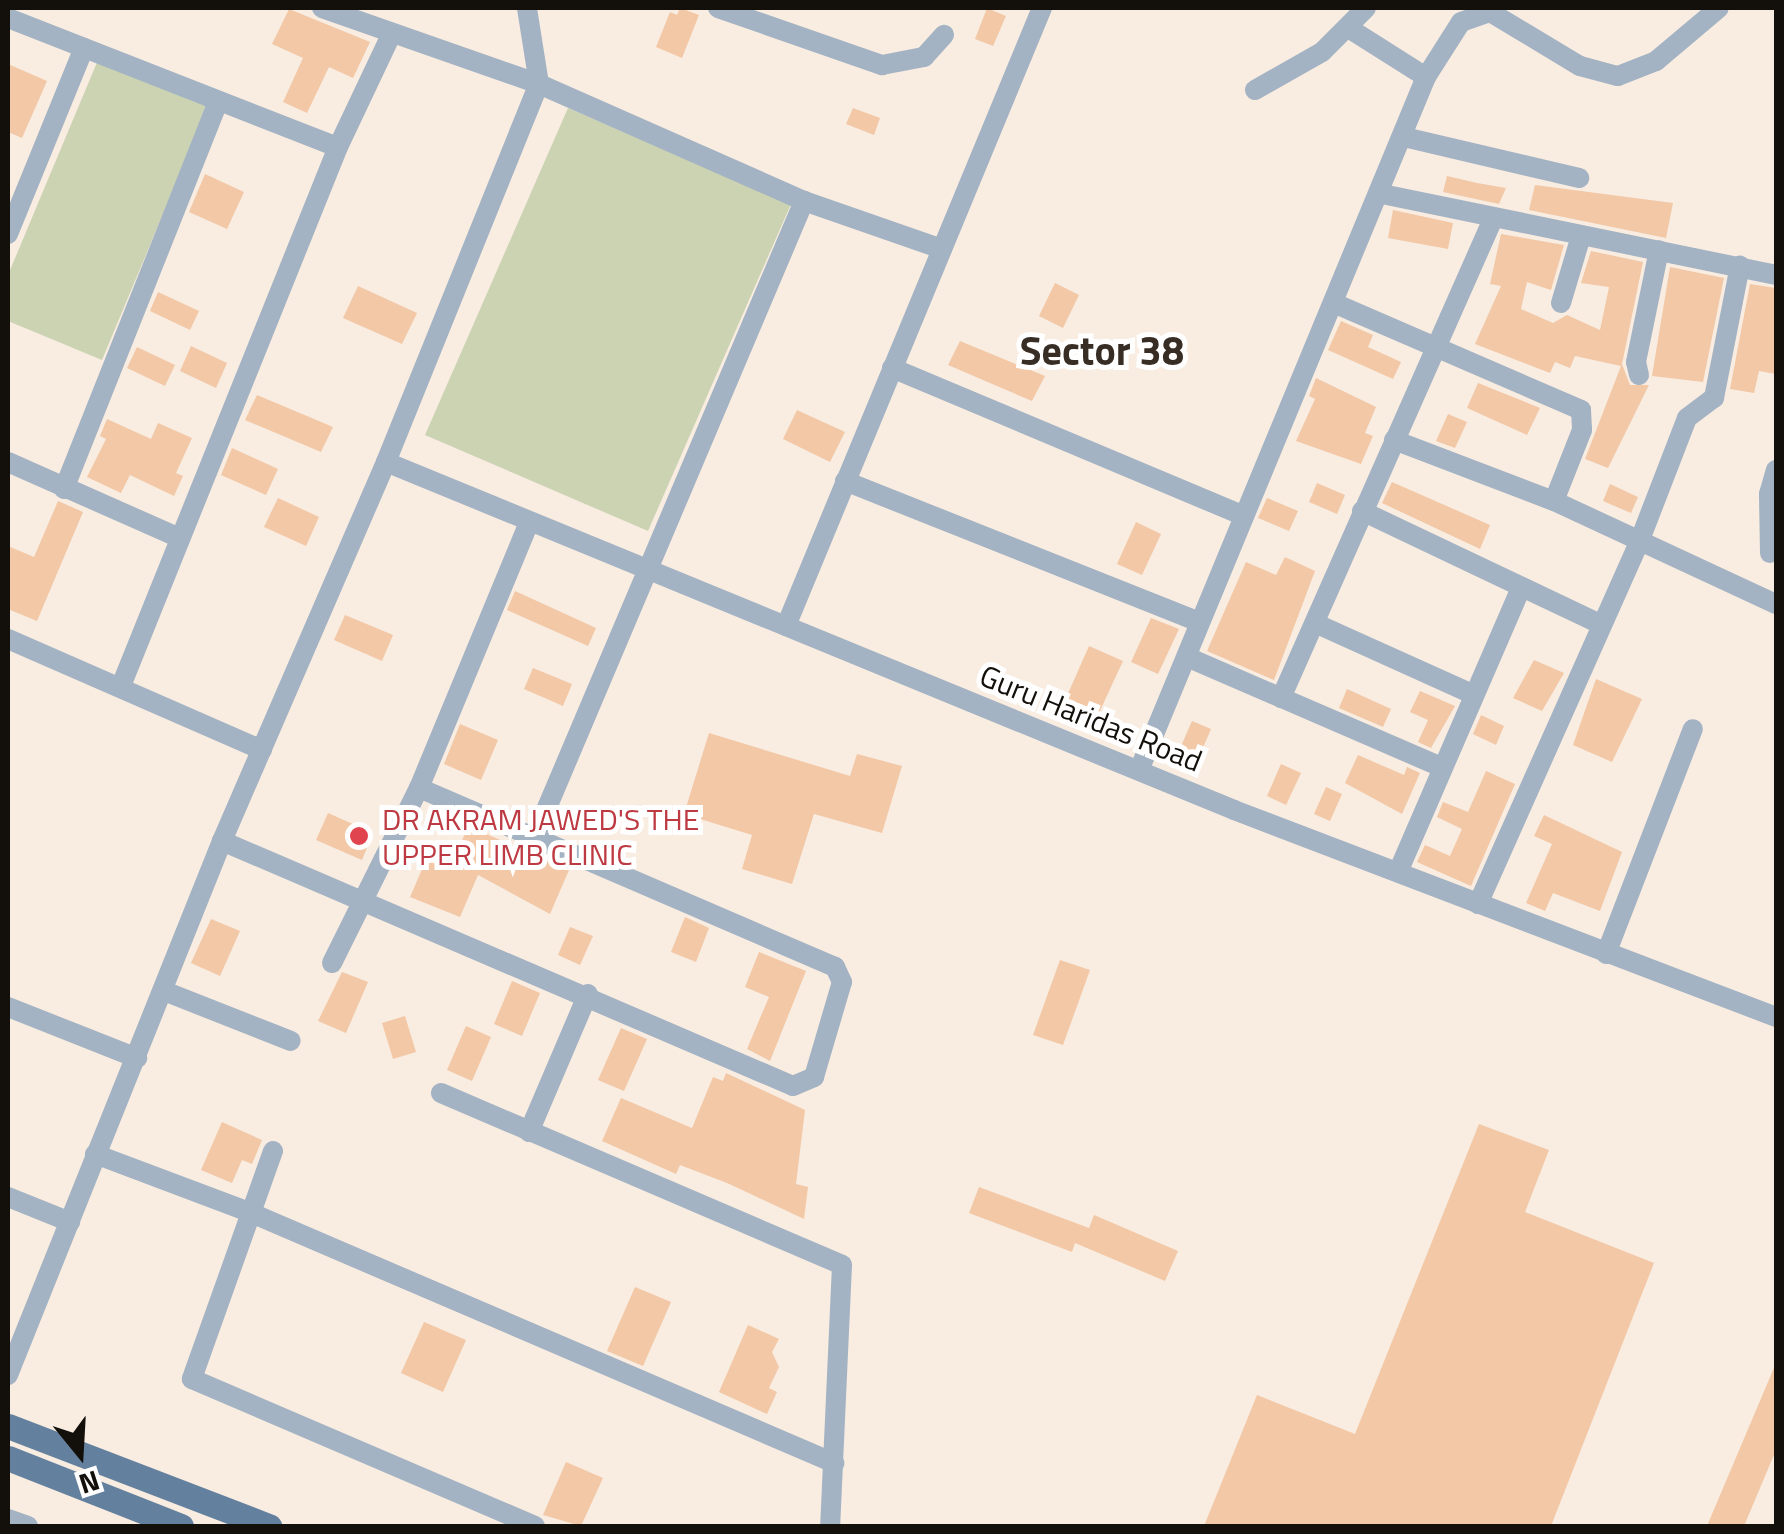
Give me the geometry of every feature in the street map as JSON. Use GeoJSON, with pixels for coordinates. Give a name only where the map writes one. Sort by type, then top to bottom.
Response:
{"type":"FeatureCollection","features":[{"type":"Feature","properties":{"kind":"main road"},"geometry":{"type":"LineString","coordinates":[[8,1426],[269,1526]]}},
{"type":"Feature","properties":{"kind":"main road"},"geometry":{"type":"LineString","coordinates":[[8,1458],[181,1526]]}},
{"type":"Feature","properties":{"kind":"street"},"geometry":{"type":"LineString","coordinates":[[322,8],[390,37],[539,84],[804,200],[942,249]]}},
{"type":"Feature","properties":{"kind":"street"},"geometry":{"type":"LineString","coordinates":[[8,1375],[222,841],[386,462],[539,84],[527,8]]}},
{"type":"Feature","properties":{"kind":"street"},"geometry":{"type":"LineString","coordinates":[[718,8],[882,66],[924,57],[944,35]]}},
{"type":"Feature","properties":{"kind":"street"},"geometry":{"type":"LineString","coordinates":[[786,626],[1042,8]]}},
{"type":"Feature","properties":{"kind":"street"},"geometry":{"type":"LineString","coordinates":[[1255,90],[1350,29],[1366,8]]}},
{"type":"Feature","properties":{"kind":"street"},"geometry":{"type":"LineString","coordinates":[[1140,768],[1187,658],[1240,514],[1336,304],[1426,77],[1460,22],[1477,13],[1503,17],[1560,56],[1618,76],[1656,62],[1719,8]]}},
{"type":"Feature","properties":{"kind":"street"},"geometry":{"type":"LineString","coordinates":[[8,18],[338,147]]}},
{"type":"Feature","properties":{"kind":"street"},"geometry":{"type":"LineString","coordinates":[[1350,29],[1426,77]]}},
{"type":"Feature","properties":{"kind":"street"},"geometry":{"type":"LineString","coordinates":[[120,686],[338,147],[390,37]]}},
{"type":"Feature","properties":{"kind":"street"},"geometry":{"type":"LineString","coordinates":[[8,234],[84,48]]}},
{"type":"Feature","properties":{"kind":"street"},"geometry":{"type":"LineString","coordinates":[[64,489],[218,102]]}},
{"type":"Feature","properties":{"kind":"street"},"geometry":{"type":"LineString","coordinates":[[1404,137],[1579,178]]}},
{"type":"Feature","properties":{"kind":"street"},"geometry":{"type":"LineString","coordinates":[[1382,194],[1776,275]]}},
{"type":"Feature","properties":{"kind":"street"},"geometry":{"type":"LineString","coordinates":[[536,836],[804,200]]}},
{"type":"Feature","properties":{"kind":"street"},"geometry":{"type":"LineString","coordinates":[[1281,698],[1317,624],[1362,511],[1492,219]]}},
{"type":"Feature","properties":{"kind":"street"},"geometry":{"type":"LineString","coordinates":[[1561,303],[1581,236]]}},
{"type":"Feature","properties":{"kind":"street"},"geometry":{"type":"LineString","coordinates":[[1639,376],[1636,362],[1660,250]]}},
{"type":"Feature","properties":{"kind":"street"},"geometry":{"type":"LineString","coordinates":[[1478,904],[1638,545],[1687,418],[1714,398],[1740,266]]}},
{"type":"Feature","properties":{"kind":"street"},"geometry":{"type":"LineString","coordinates":[[1336,304],[1582,410],[1582,430],[1554,502]]}},
{"type":"Feature","properties":{"kind":"street"},"geometry":{"type":"LineString","coordinates":[[892,368],[1240,514]]}},
{"type":"Feature","properties":{"kind":"street"},"geometry":{"type":"LineString","coordinates":[[1394,440],[1554,502],[1638,545],[1776,604]]}},
{"type":"Feature","properties":{"kind":"street"},"geometry":{"type":"LineString","coordinates":[[8,462],[178,536]]}},
{"type":"Feature","properties":{"kind":"street","name":"Guru Haridas Road"},"geometry":{"type":"LineString","coordinates":[[386,462],[1398,872],[1776,1018]]}},
{"type":"Feature","properties":{"kind":"street"},"geometry":{"type":"LineString","coordinates":[[1770,553],[1769,494],[1776,470]]}},
{"type":"Feature","properties":{"kind":"street"},"geometry":{"type":"LineString","coordinates":[[845,481],[1198,622]]}},
{"type":"Feature","properties":{"kind":"street"},"geometry":{"type":"LineString","coordinates":[[1362,511],[1520,590],[1600,624]]}},
{"type":"Feature","properties":{"kind":"street"},"geometry":{"type":"LineString","coordinates":[[332,963],[358,900],[420,788],[530,522]]}},
{"type":"Feature","properties":{"kind":"street"},"geometry":{"type":"LineString","coordinates":[[1398,872],[1520,590]]}},
{"type":"Feature","properties":{"kind":"street"},"geometry":{"type":"LineString","coordinates":[[1317,624],[1472,694]]}},
{"type":"Feature","properties":{"kind":"street"},"geometry":{"type":"LineString","coordinates":[[8,638],[262,750]]}},
{"type":"Feature","properties":{"kind":"street"},"geometry":{"type":"LineString","coordinates":[[1187,658],[1441,767]]}},
{"type":"Feature","properties":{"kind":"street"},"geometry":{"type":"LineString","coordinates":[[1606,954],[1693,729]]}},
{"type":"Feature","properties":{"kind":"street"},"geometry":{"type":"LineString","coordinates":[[222,841],[588,994],[793,1086],[806,1085],[820,1066],[842,982],[835,967],[420,788]]}},
{"type":"Feature","properties":{"kind":"street"},"geometry":{"type":"LineString","coordinates":[[164,991],[291,1040]]}},
{"type":"Feature","properties":{"kind":"street"},"geometry":{"type":"LineString","coordinates":[[529,1132],[588,994]]}},
{"type":"Feature","properties":{"kind":"street"},"geometry":{"type":"LineString","coordinates":[[8,1007],[137,1058]]}},
{"type":"Feature","properties":{"kind":"street"},"geometry":{"type":"LineString","coordinates":[[441,1093],[842,1265],[830,1526]]}},
{"type":"Feature","properties":{"kind":"street"},"geometry":{"type":"LineString","coordinates":[[273,1151],[192,1380],[535,1526]]}},
{"type":"Feature","properties":{"kind":"street"},"geometry":{"type":"LineString","coordinates":[[95,1154],[249,1212],[834,1463]]}},
{"type":"Feature","properties":{"kind":"street"},"geometry":{"type":"LineString","coordinates":[[8,1197],[70,1222]]}},
{"type":"Feature","properties":{"kind":"street"},"geometry":{"type":"LineString","coordinates":[[8,1519],[28,1526]]}},
{"type":"Feature","properties":{"kind":"green space"},"geometry":{"type":"Polygon","coordinates":[[[98,60],[208,106],[102,360],[8,321],[8,275],[98,60]]]}},
{"type":"Feature","properties":{"kind":"green space"},"geometry":{"type":"Polygon","coordinates":[[[568,108],[791,204],[648,531],[425,435],[568,108]]]}},
{"type":"Feature","properties":{"kind":"building"},"geometry":{"type":"Polygon","coordinates":[[[680,8],[699,15],[682,58],[656,47],[670,12],[677,15],[680,8]]]}},
{"type":"Feature","properties":{"kind":"building"},"geometry":{"type":"Polygon","coordinates":[[[987,8],[1006,16],[993,46],[975,39],[987,8]]]}},
{"type":"Feature","properties":{"kind":"building"},"geometry":{"type":"Polygon","coordinates":[[[289,9],[370,42],[353,78],[329,67],[307,113],[283,102],[303,58],[272,44],[289,9]]]}},
{"type":"Feature","properties":{"kind":"building"},"geometry":{"type":"Polygon","coordinates":[[[8,64],[47,81],[22,138],[8,132],[8,64]]]}},
{"type":"Feature","properties":{"kind":"building"},"geometry":{"type":"Polygon","coordinates":[[[853,108],[880,118],[874,135],[846,124],[853,108]]]}},
{"type":"Feature","properties":{"kind":"building"},"geometry":{"type":"Polygon","coordinates":[[[205,174],[244,192],[227,229],[189,212],[205,174]]]}},
{"type":"Feature","properties":{"kind":"building"},"geometry":{"type":"Polygon","coordinates":[[[1447,176],[1506,188],[1499,204],[1443,192],[1447,176]]]}},
{"type":"Feature","properties":{"kind":"building"},"geometry":{"type":"Polygon","coordinates":[[[1535,185],[1673,203],[1666,238],[1529,210],[1535,185]]]}},
{"type":"Feature","properties":{"kind":"building"},"geometry":{"type":"Polygon","coordinates":[[[1393,210],[1453,223],[1448,249],[1388,238],[1393,210]]]}},
{"type":"Feature","properties":{"kind":"building"},"geometry":{"type":"Polygon","coordinates":[[[1501,234],[1564,245],[1551,290],[1527,282],[1521,309],[1553,323],[1567,315],[1600,330],[1609,287],[1581,283],[1591,251],[1643,262],[1622,364],[1630,385],[1649,385],[1608,468],[1585,459],[1621,366],[1575,356],[1570,368],[1555,362],[1550,373],[1475,344],[1501,286],[1490,284],[1501,234]]]}},
{"type":"Feature","properties":{"kind":"building"},"geometry":{"type":"Polygon","coordinates":[[[1670,267],[1724,278],[1703,382],[1652,376],[1670,267]]]}},
{"type":"Feature","properties":{"kind":"building"},"geometry":{"type":"Polygon","coordinates":[[[1055,283],[1079,295],[1063,328],[1039,316],[1055,283]]]}},
{"type":"Feature","properties":{"kind":"building"},"geometry":{"type":"Polygon","coordinates":[[[1750,284],[1775,288],[1776,308],[1776,374],[1759,371],[1754,393],[1730,389],[1750,284]]]}},
{"type":"Feature","properties":{"kind":"building"},"geometry":{"type":"Polygon","coordinates":[[[358,286],[417,313],[402,344],[343,318],[358,286]]]}},
{"type":"Feature","properties":{"kind":"building"},"geometry":{"type":"Polygon","coordinates":[[[158,292],[199,311],[190,330],[150,311],[158,292]]]}},
{"type":"Feature","properties":{"kind":"building"},"geometry":{"type":"Polygon","coordinates":[[[1341,321],[1373,335],[1368,347],[1401,362],[1393,379],[1328,350],[1341,321]]]}},
{"type":"Feature","properties":{"kind":"building"},"geometry":{"type":"Polygon","coordinates":[[[960,341],[1045,376],[1032,401],[948,365],[960,341]]]}},
{"type":"Feature","properties":{"kind":"building"},"geometry":{"type":"Polygon","coordinates":[[[191,346],[227,363],[216,388],[180,371],[191,346]]]}},
{"type":"Feature","properties":{"kind":"building"},"geometry":{"type":"Polygon","coordinates":[[[137,347],[175,365],[165,386],[127,368],[137,347]]]}},
{"type":"Feature","properties":{"kind":"building"},"geometry":{"type":"Polygon","coordinates":[[[1316,378],[1376,407],[1365,433],[1373,436],[1361,464],[1296,441],[1315,399],[1309,396],[1316,378]]]}},
{"type":"Feature","properties":{"kind":"building"},"geometry":{"type":"Polygon","coordinates":[[[1478,383],[1540,408],[1527,435],[1467,408],[1478,383]]]}},
{"type":"Feature","properties":{"kind":"building"},"geometry":{"type":"Polygon","coordinates":[[[257,395],[333,427],[321,452],[245,420],[257,395]]]}},
{"type":"Feature","properties":{"kind":"building"},"geometry":{"type":"Polygon","coordinates":[[[797,410],[845,432],[830,462],[783,439],[797,410]]]}},
{"type":"Feature","properties":{"kind":"building"},"geometry":{"type":"Polygon","coordinates":[[[1448,414],[1467,422],[1455,448],[1436,441],[1448,414]]]}},
{"type":"Feature","properties":{"kind":"building"},"geometry":{"type":"Polygon","coordinates":[[[107,419],[151,439],[158,423],[192,438],[176,473],[183,476],[174,496],[130,475],[121,493],[87,477],[106,439],[100,436],[107,419]]]}},
{"type":"Feature","properties":{"kind":"building"},"geometry":{"type":"Polygon","coordinates":[[[232,448],[278,469],[266,495],[221,475],[232,448]]]}},
{"type":"Feature","properties":{"kind":"building"},"geometry":{"type":"Polygon","coordinates":[[[1392,482],[1490,525],[1480,549],[1382,503],[1392,482]]]}},
{"type":"Feature","properties":{"kind":"building"},"geometry":{"type":"Polygon","coordinates":[[[1317,483],[1345,495],[1337,514],[1309,502],[1317,483]]]}},
{"type":"Feature","properties":{"kind":"building"},"geometry":{"type":"Polygon","coordinates":[[[1610,484],[1638,497],[1631,513],[1603,501],[1610,484]]]}},
{"type":"Feature","properties":{"kind":"building"},"geometry":{"type":"Polygon","coordinates":[[[278,498],[319,517],[306,546],[264,527],[278,498]]]}},
{"type":"Feature","properties":{"kind":"building"},"geometry":{"type":"Polygon","coordinates":[[[1267,498],[1298,511],[1289,531],[1258,518],[1267,498]]]}},
{"type":"Feature","properties":{"kind":"building"},"geometry":{"type":"Polygon","coordinates":[[[58,501],[83,512],[37,621],[8,609],[8,546],[34,557],[58,501]]]}},
{"type":"Feature","properties":{"kind":"building"},"geometry":{"type":"Polygon","coordinates":[[[1136,522],[1161,534],[1142,575],[1117,564],[1136,522]]]}},
{"type":"Feature","properties":{"kind":"building"},"geometry":{"type":"Polygon","coordinates":[[[1285,557],[1315,571],[1274,680],[1207,651],[1246,562],[1276,575],[1285,557]]]}},
{"type":"Feature","properties":{"kind":"building"},"geometry":{"type":"Polygon","coordinates":[[[515,591],[596,628],[588,646],[507,610],[515,591]]]}},
{"type":"Feature","properties":{"kind":"building"},"geometry":{"type":"Polygon","coordinates":[[[345,615],[393,635],[382,661],[334,640],[345,615]]]}},
{"type":"Feature","properties":{"kind":"building"},"geometry":{"type":"Polygon","coordinates":[[[1151,618],[1179,629],[1158,674],[1131,662],[1151,618]]]}},
{"type":"Feature","properties":{"kind":"building"},"geometry":{"type":"Polygon","coordinates":[[[1089,646],[1123,661],[1099,713],[1066,698],[1089,646]]]}},
{"type":"Feature","properties":{"kind":"building"},"geometry":{"type":"Polygon","coordinates":[[[1534,660],[1564,673],[1542,711],[1513,698],[1534,660]]]}},
{"type":"Feature","properties":{"kind":"building"},"geometry":{"type":"Polygon","coordinates":[[[533,668],[572,684],[563,706],[524,689],[533,668]]]}},
{"type":"Feature","properties":{"kind":"building"},"geometry":{"type":"Polygon","coordinates":[[[1596,679],[1642,699],[1612,762],[1573,745],[1596,679]]]}},
{"type":"Feature","properties":{"kind":"building"},"geometry":{"type":"Polygon","coordinates":[[[1347,689],[1391,709],[1383,727],[1339,708],[1347,689]]]}},
{"type":"Feature","properties":{"kind":"building"},"geometry":{"type":"Polygon","coordinates":[[[1420,691],[1455,706],[1431,748],[1418,742],[1428,720],[1410,712],[1420,691]]]}},
{"type":"Feature","properties":{"kind":"building"},"geometry":{"type":"Polygon","coordinates":[[[1481,715],[1504,726],[1496,745],[1473,734],[1481,715]]]}},
{"type":"Feature","properties":{"kind":"building"},"geometry":{"type":"Polygon","coordinates":[[[1192,721],[1211,729],[1193,771],[1174,762],[1192,721]]]}},
{"type":"Feature","properties":{"kind":"building"},"geometry":{"type":"Polygon","coordinates":[[[460,724],[498,740],[481,780],[444,764],[460,724]]]}},
{"type":"Feature","properties":{"kind":"building"},"geometry":{"type":"Polygon","coordinates":[[[709,733],[850,776],[857,754],[902,766],[882,833],[814,814],[792,884],[742,869],[752,835],[684,814],[709,733]]]}},
{"type":"Feature","properties":{"kind":"building"},"geometry":{"type":"Polygon","coordinates":[[[1358,755],[1404,775],[1407,767],[1420,773],[1402,814],[1345,783],[1358,755]]]}},
{"type":"Feature","properties":{"kind":"building"},"geometry":{"type":"Polygon","coordinates":[[[1281,764],[1301,773],[1286,805],[1267,796],[1281,764]]]}},
{"type":"Feature","properties":{"kind":"building"},"geometry":{"type":"Polygon","coordinates":[[[1486,771],[1515,784],[1471,886],[1417,862],[1425,845],[1450,856],[1462,829],[1437,817],[1443,802],[1468,812],[1486,771]]]}},
{"type":"Feature","properties":{"kind":"building"},"geometry":{"type":"Polygon","coordinates":[[[1326,787],[1342,794],[1330,821],[1314,814],[1326,787]]]}},
{"type":"Feature","properties":{"kind":"building"},"geometry":{"type":"Polygon","coordinates":[[[328,813],[373,833],[362,860],[316,840],[328,813]]]}},
{"type":"Feature","properties":{"kind":"building"},"geometry":{"type":"Polygon","coordinates":[[[1544,815],[1622,852],[1600,911],[1553,893],[1545,911],[1526,903],[1552,844],[1534,836],[1544,815]]]}},
{"type":"Feature","properties":{"kind":"building"},"geometry":{"type":"Polygon","coordinates":[[[468,826],[569,870],[550,914],[478,875],[460,917],[410,897],[426,860],[450,870],[468,826]]]}},
{"type":"Feature","properties":{"kind":"building"},"geometry":{"type":"Polygon","coordinates":[[[685,917],[709,928],[696,962],[671,952],[685,917]]]}},
{"type":"Feature","properties":{"kind":"building"},"geometry":{"type":"Polygon","coordinates":[[[211,919],[240,931],[220,976],[191,963],[211,919]]]}},
{"type":"Feature","properties":{"kind":"building"},"geometry":{"type":"Polygon","coordinates":[[[570,927],[593,936],[580,965],[558,955],[570,927]]]}},
{"type":"Feature","properties":{"kind":"building"},"geometry":{"type":"Polygon","coordinates":[[[759,952],[806,971],[770,1061],[747,1049],[769,997],[745,987],[759,952]]]}},
{"type":"Feature","properties":{"kind":"building"},"geometry":{"type":"Polygon","coordinates":[[[1060,960],[1090,970],[1063,1045],[1033,1035],[1060,960]]]}},
{"type":"Feature","properties":{"kind":"building"},"geometry":{"type":"Polygon","coordinates":[[[342,972],[368,982],[346,1033],[318,1021],[342,972]]]}},
{"type":"Feature","properties":{"kind":"building"},"geometry":{"type":"Polygon","coordinates":[[[512,981],[540,993],[522,1036],[494,1024],[512,981]]]}},
{"type":"Feature","properties":{"kind":"building"},"geometry":{"type":"Polygon","coordinates":[[[405,1016],[416,1052],[393,1059],[382,1023],[405,1016]]]}},
{"type":"Feature","properties":{"kind":"building"},"geometry":{"type":"Polygon","coordinates":[[[466,1026],[491,1037],[472,1081],[447,1070],[466,1026]]]}},
{"type":"Feature","properties":{"kind":"building"},"geometry":{"type":"Polygon","coordinates":[[[621,1028],[647,1039],[624,1091],[598,1080],[621,1028]]]}},
{"type":"Feature","properties":{"kind":"building"},"geometry":{"type":"Polygon","coordinates":[[[726,1073],[805,1110],[796,1184],[808,1187],[804,1219],[727,1183],[680,1165],[676,1174],[602,1141],[621,1098],[692,1128],[713,1077],[723,1081],[726,1073]]]}},
{"type":"Feature","properties":{"kind":"building"},"geometry":{"type":"Polygon","coordinates":[[[222,1122],[262,1140],[252,1164],[242,1160],[232,1183],[201,1170],[222,1122]]]}},
{"type":"Feature","properties":{"kind":"building"},"geometry":{"type":"Polygon","coordinates":[[[1479,1124],[1549,1150],[1525,1212],[1654,1263],[1551,1526],[1204,1526],[1257,1395],[1355,1434],[1479,1124]]]}},
{"type":"Feature","properties":{"kind":"building"},"geometry":{"type":"Polygon","coordinates":[[[979,1187],[1089,1228],[1094,1215],[1178,1251],[1165,1281],[1075,1243],[1072,1252],[969,1213],[979,1187]]]}},
{"type":"Feature","properties":{"kind":"building"},"geometry":{"type":"Polygon","coordinates":[[[635,1287],[671,1302],[643,1366],[607,1351],[635,1287]]]}},
{"type":"Feature","properties":{"kind":"building"},"geometry":{"type":"Polygon","coordinates":[[[424,1322],[466,1340],[443,1392],[401,1373],[424,1322]]]}},
{"type":"Feature","properties":{"kind":"building"},"geometry":{"type":"Polygon","coordinates":[[[748,1325],[779,1339],[772,1352],[779,1367],[769,1388],[777,1392],[767,1414],[719,1392],[748,1325]]]}},
{"type":"Feature","properties":{"kind":"building"},"geometry":{"type":"Polygon","coordinates":[[[1776,1363],[1776,1450],[1744,1526],[1707,1526],[1776,1363]]]}},
{"type":"Feature","properties":{"kind":"building"},"geometry":{"type":"Polygon","coordinates":[[[566,1462],[603,1478],[581,1526],[543,1515],[566,1462]]]}},
{"type":"Feature","properties":{"kind":"place","name":"DR AKRAM JAWED'S THE UPPER LIMB CLINIC"},"geometry":{"type":"Point","coordinates":[359,836]}},
{"type":"Feature","properties":{"kind":"district","name":"Sector 38"},"geometry":{"type":"Point","coordinates":[1102,351]}}]}
